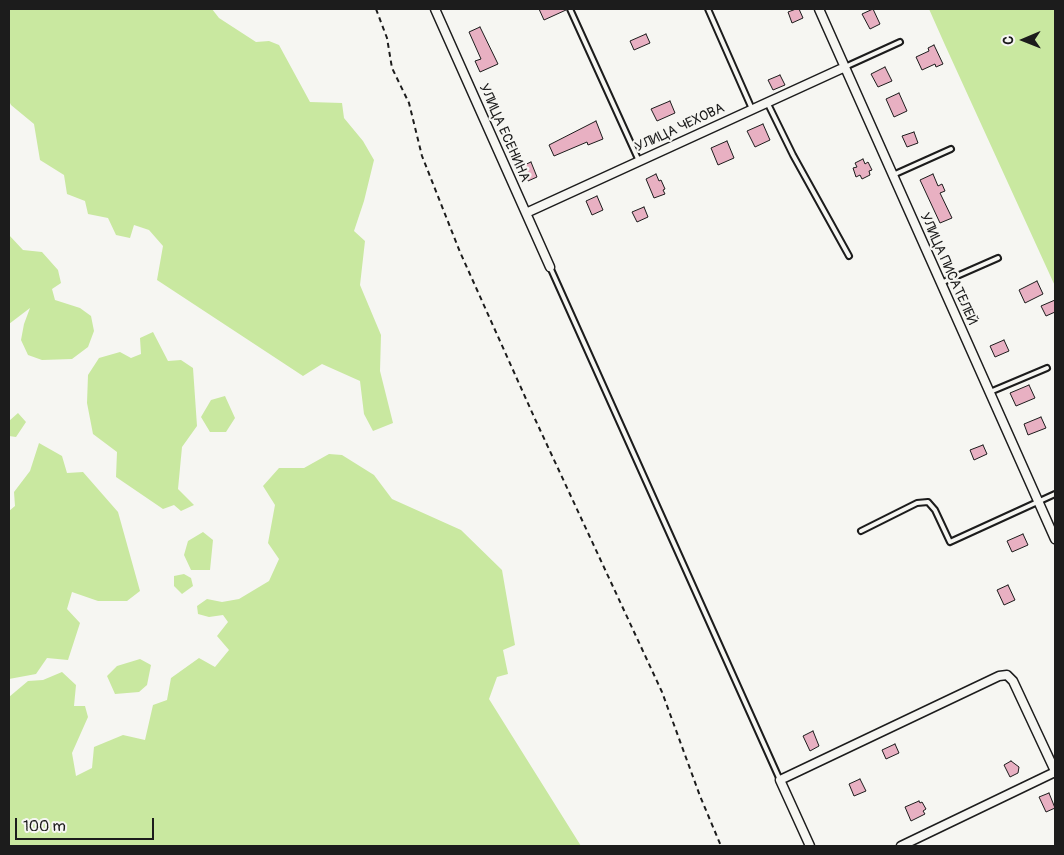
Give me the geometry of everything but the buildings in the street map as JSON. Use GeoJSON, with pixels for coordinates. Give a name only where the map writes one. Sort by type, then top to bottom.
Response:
{"type":"FeatureCollection","features":[{"type":"Feature","properties":{"kind":"street","name":"УЛИЦА ЕСЕНИНА"},"geometry":{"type":"LineString","coordinates":[[435,9],[550,266]]}},
{"type":"Feature","properties":{"kind":"street","name":"УЛИЦА ПИСАТЕЛЕЙ"},"geometry":{"type":"LineString","coordinates":[[819,9],[1055,539]]}},
{"type":"Feature","properties":{"kind":"street","name":"УЛИЦА ЧЕХОВА"},"geometry":{"type":"LineString","coordinates":[[526,213],[845,67]]}},
{"type":"Feature","properties":{"kind":"street"},"geometry":{"type":"LineString","coordinates":[[810,846],[780,780],[999,676],[1007,675],[1013,681],[1055,771],[900,846]]}},
{"type":"Feature","properties":{"kind":"lane"},"geometry":{"type":"LineString","coordinates":[[570,9],[639,161]]}},
{"type":"Feature","properties":{"kind":"lane"},"geometry":{"type":"LineString","coordinates":[[708,9],[752,109]]}},
{"type":"Feature","properties":{"kind":"lane"},"geometry":{"type":"LineString","coordinates":[[845,67],[900,42]]}},
{"type":"Feature","properties":{"kind":"lane"},"geometry":{"type":"LineString","coordinates":[[767,102],[793,155],[849,256]]}},
{"type":"Feature","properties":{"kind":"lane"},"geometry":{"type":"LineString","coordinates":[[893,176],[951,149]]}},
{"type":"Feature","properties":{"kind":"lane"},"geometry":{"type":"LineString","coordinates":[[941,283],[998,258]]}},
{"type":"Feature","properties":{"kind":"lane"},"geometry":{"type":"LineString","coordinates":[[550,266],[780,780]]}},
{"type":"Feature","properties":{"kind":"lane"},"geometry":{"type":"LineString","coordinates":[[990,392],[1046,368]]}},
{"type":"Feature","properties":{"kind":"lane"},"geometry":{"type":"LineString","coordinates":[[861,531],[917,503],[928,502],[935,510],[950,542],[1055,494]]}},
{"type":"Feature","properties":{"kind":"path"},"geometry":{"type":"LineString","coordinates":[[376,9],[387,38],[392,68],[409,104],[422,156],[460,252],[535,420],[662,692],[700,796],[721,846]]}},
{"type":"Feature","properties":{"kind":"green space"},"geometry":{"type":"Polygon","coordinates":[[[9,9],[212,9],[219,18],[256,42],[269,41],[279,45],[310,102],[342,103],[344,118],[363,141],[374,160],[354,231],[365,241],[360,285],[381,335],[380,371],[393,423],[373,431],[364,414],[360,381],[322,364],[303,376],[157,280],[163,246],[149,230],[134,225],[130,238],[116,235],[108,218],[88,214],[85,201],[67,194],[64,175],[40,160],[34,124],[11,105],[9,101],[9,9]]]}},
{"type":"Feature","properties":{"kind":"green space"},"geometry":{"type":"Polygon","coordinates":[[[929,9],[1055,9],[1055,286],[945,45],[929,9]]]}},
{"type":"Feature","properties":{"kind":"green space"},"geometry":{"type":"Polygon","coordinates":[[[9,235],[23,250],[42,252],[58,270],[61,283],[52,289],[55,300],[80,308],[91,316],[94,331],[88,347],[72,359],[42,360],[28,355],[21,340],[30,308],[9,324],[9,235]]]}},
{"type":"Feature","properties":{"kind":"green space"},"geometry":{"type":"Polygon","coordinates":[[[153,332],[168,361],[181,360],[193,368],[197,426],[182,447],[178,489],[194,505],[181,511],[174,505],[163,509],[116,477],[117,452],[93,434],[87,403],[88,375],[99,358],[120,352],[131,358],[141,354],[140,338],[153,332]]]}},
{"type":"Feature","properties":{"kind":"green space"},"geometry":{"type":"Polygon","coordinates":[[[225,396],[235,418],[226,432],[210,432],[201,417],[211,400],[225,396]]]}},
{"type":"Feature","properties":{"kind":"green space"},"geometry":{"type":"Polygon","coordinates":[[[18,413],[26,422],[16,437],[9,436],[9,421],[18,413]]]}},
{"type":"Feature","properties":{"kind":"green space"},"geometry":{"type":"Polygon","coordinates":[[[39,443],[62,456],[67,473],[83,472],[118,512],[140,591],[127,601],[98,601],[72,592],[67,609],[80,623],[68,660],[47,658],[36,674],[9,679],[9,511],[15,506],[14,492],[30,471],[39,443]]]}},
{"type":"Feature","properties":{"kind":"green space"},"geometry":{"type":"Polygon","coordinates":[[[329,454],[342,455],[374,475],[392,499],[461,530],[502,570],[515,645],[503,650],[508,674],[497,677],[489,699],[581,846],[9,846],[9,697],[28,681],[43,680],[62,672],[76,685],[74,706],[85,706],[88,717],[72,753],[76,776],[92,768],[94,747],[123,735],[145,740],[153,705],[167,700],[171,678],[199,658],[215,667],[229,650],[217,636],[228,622],[223,615],[209,617],[198,614],[197,606],[207,599],[222,602],[239,599],[269,581],[279,559],[268,543],[275,505],[263,486],[279,468],[304,468],[329,454]]]}},
{"type":"Feature","properties":{"kind":"green space"},"geometry":{"type":"Polygon","coordinates":[[[203,532],[213,540],[210,570],[191,570],[184,555],[188,541],[203,532]]]}},
{"type":"Feature","properties":{"kind":"green space"},"geometry":{"type":"Polygon","coordinates":[[[184,574],[191,578],[193,586],[182,594],[174,586],[174,576],[184,574]]]}},
{"type":"Feature","properties":{"kind":"green space"},"geometry":{"type":"Polygon","coordinates":[[[140,659],[151,665],[147,685],[139,692],[115,694],[107,676],[117,666],[140,659]]]}}]}
